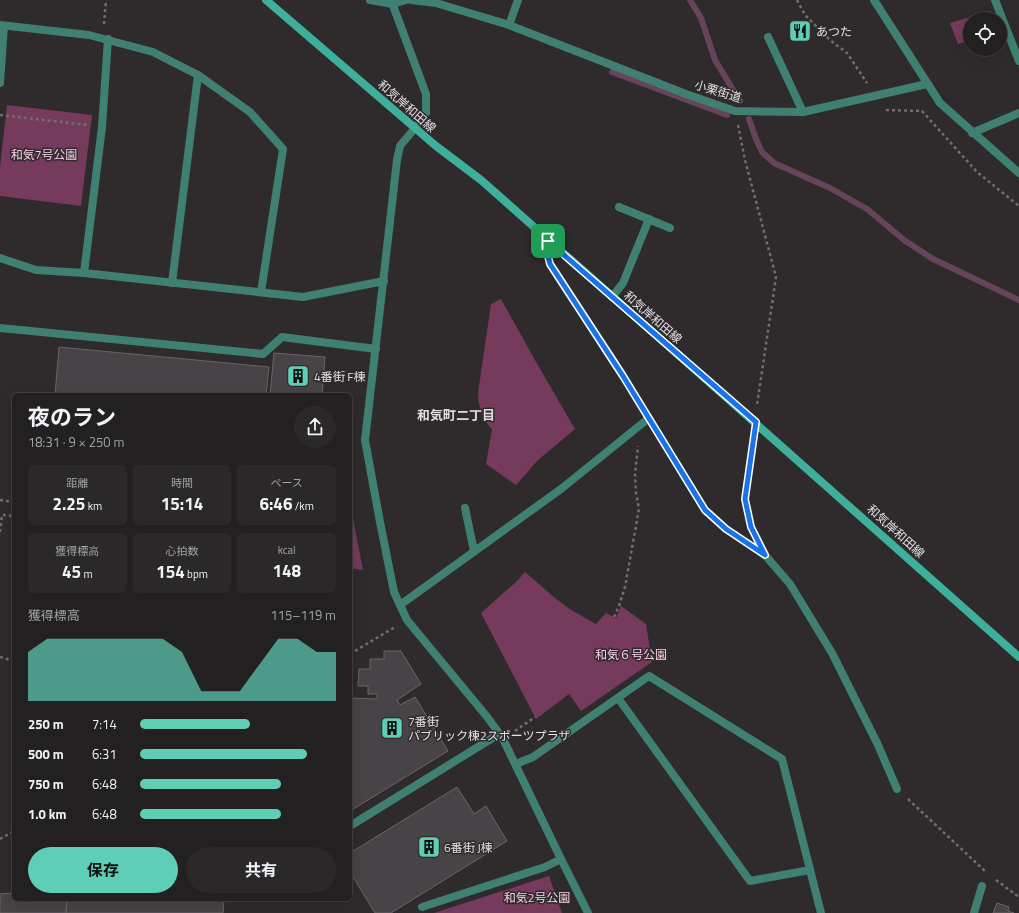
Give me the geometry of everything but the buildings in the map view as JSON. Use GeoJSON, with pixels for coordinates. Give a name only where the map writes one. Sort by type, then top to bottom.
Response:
{"type":"FeatureCollection","features":[{"type":"Feature","properties":{"kind":"main road","name":"和気岸和田線"},"geometry":{"type":"LineString","coordinates":[[266,0],[436,146],[481,180],[548,241],[756,422],[1019,657]]}},
{"type":"Feature","properties":{"kind":"street"},"geometry":{"type":"LineString","coordinates":[[370,0],[392,2],[406,0]]}},
{"type":"Feature","properties":{"kind":"street","name":"小栗街道"},"geometry":{"type":"LineString","coordinates":[[411,0],[436,1],[509,25],[679,91],[735,111],[803,112],[927,84]]}},
{"type":"Feature","properties":{"kind":"street"},"geometry":{"type":"LineString","coordinates":[[509,25],[518,0]]}},
{"type":"Feature","properties":{"kind":"street"},"geometry":{"type":"LineString","coordinates":[[874,0],[940,103],[972,133],[1019,173]]}},
{"type":"Feature","properties":{"kind":"street"},"geometry":{"type":"LineString","coordinates":[[995,0],[1019,61]]}},
{"type":"Feature","properties":{"kind":"street"},"geometry":{"type":"LineString","coordinates":[[392,2],[426,94],[426,114],[400,146],[397,160],[365,440],[394,592],[407,620],[501,736],[588,913]]}},
{"type":"Feature","properties":{"kind":"street"},"geometry":{"type":"LineString","coordinates":[[0,83],[2,26],[89,35],[153,52],[198,75],[250,112],[283,149],[261,292]]}},
{"type":"Feature","properties":{"kind":"street"},"geometry":{"type":"LineString","coordinates":[[768,37],[803,112]]}},
{"type":"Feature","properties":{"kind":"street"},"geometry":{"type":"LineString","coordinates":[[84,273],[102,127],[105,39]]}},
{"type":"Feature","properties":{"kind":"street"},"geometry":{"type":"LineString","coordinates":[[172,283],[198,75]]}},
{"type":"Feature","properties":{"kind":"street"},"geometry":{"type":"LineString","coordinates":[[972,133],[1019,113]]}},
{"type":"Feature","properties":{"kind":"street"},"geometry":{"type":"LineString","coordinates":[[619,207],[670,228]]}},
{"type":"Feature","properties":{"kind":"street"},"geometry":{"type":"LineString","coordinates":[[612,297],[623,283],[649,219]]}},
{"type":"Feature","properties":{"kind":"street"},"geometry":{"type":"LineString","coordinates":[[548,241],[548,256],[550,264],[649,418],[705,510],[726,529],[765,555],[790,584],[832,653],[878,745],[897,789]]}},
{"type":"Feature","properties":{"kind":"street"},"geometry":{"type":"LineString","coordinates":[[0,258],[36,270],[84,273],[303,297],[384,281]]}},
{"type":"Feature","properties":{"kind":"street"},"geometry":{"type":"LineString","coordinates":[[0,328],[263,354],[282,337],[376,349]]}},
{"type":"Feature","properties":{"kind":"street"},"geometry":{"type":"LineString","coordinates":[[400,605],[561,489],[649,418]]}},
{"type":"Feature","properties":{"kind":"street"},"geometry":{"type":"LineString","coordinates":[[465,508],[474,552]]}},
{"type":"Feature","properties":{"kind":"street"},"geometry":{"type":"LineString","coordinates":[[516,764],[533,757],[649,676],[782,759],[821,913]]}},
{"type":"Feature","properties":{"kind":"street"},"geometry":{"type":"LineString","coordinates":[[618,698],[750,881],[810,870]]}},
{"type":"Feature","properties":{"kind":"street"},"geometry":{"type":"LineString","coordinates":[[352,825],[501,736]]}},
{"type":"Feature","properties":{"kind":"street"},"geometry":{"type":"LineString","coordinates":[[422,907],[545,867],[561,859]]}},
{"type":"Feature","properties":{"kind":"street"},"geometry":{"type":"LineString","coordinates":[[974,913],[982,886]]}},
{"type":"Feature","properties":{"kind":"path"},"geometry":{"type":"LineString","coordinates":[[105,39],[106,0]]}},
{"type":"Feature","properties":{"kind":"path"},"geometry":{"type":"LineString","coordinates":[[735,111],[745,160],[776,277],[757,406]]}},
{"type":"Feature","properties":{"kind":"path"},"geometry":{"type":"LineString","coordinates":[[0,115],[102,127]]}},
{"type":"Feature","properties":{"kind":"path"},"geometry":{"type":"LineString","coordinates":[[756,422],[745,499],[751,527],[765,555]]}},
{"type":"Feature","properties":{"kind":"path"},"geometry":{"type":"LineString","coordinates":[[614,617],[619,606],[624,587],[639,509],[635,474],[638,445]]}},
{"type":"Feature","properties":{"kind":"path"},"geometry":{"type":"LineString","coordinates":[[0,500],[12,502]]}},
{"type":"Feature","properties":{"kind":"path"},"geometry":{"type":"LineString","coordinates":[[0,532],[0,521],[2,515],[12,516]]}},
{"type":"Feature","properties":{"kind":"path"},"geometry":{"type":"LineString","coordinates":[[352,653],[407,620]]}},
{"type":"Feature","properties":{"kind":"path"},"geometry":{"type":"LineString","coordinates":[[0,657],[12,660]]}},
{"type":"Feature","properties":{"kind":"path"},"geometry":{"type":"LineString","coordinates":[[501,736],[535,717]]}},
{"type":"Feature","properties":{"kind":"path"},"geometry":{"type":"LineString","coordinates":[[897,789],[997,881],[1019,897]]}},
{"type":"Feature","properties":{"kind":"path"},"geometry":{"type":"LineString","coordinates":[[0,839],[12,832]]}},
{"type":"Feature","properties":{"kind":"green space"},"geometry":{"type":"Polygon","coordinates":[[[963,19],[963,42],[958,44],[950,23],[963,19]]]}},
{"type":"Feature","properties":{"kind":"green space","name":"和気7号公園"},"geometry":{"type":"Polygon","coordinates":[[[7,105],[92,115],[81,206],[0,196],[0,167],[7,105]]]}},
{"type":"Feature","properties":{"kind":"green space"},"geometry":{"type":"Polygon","coordinates":[[[501,299],[575,429],[538,460],[516,485],[486,464],[492,429],[484,417],[478,398],[491,304],[501,299]]]}},
{"type":"Feature","properties":{"kind":"green space"},"geometry":{"type":"Polygon","coordinates":[[[352,514],[363,570],[352,568],[352,514]]]}},
{"type":"Feature","properties":{"kind":"green space","name":"和気６号公園"},"geometry":{"type":"Polygon","coordinates":[[[525,572],[571,610],[596,624],[606,613],[616,618],[621,606],[646,624],[652,662],[581,711],[569,694],[536,719],[481,613],[525,572]]]}},
{"type":"Feature","properties":{"kind":"green space","name":"和気2号公園"},"geometry":{"type":"Polygon","coordinates":[[[549,876],[562,913],[434,913],[549,876]]]}},
{"type":"Feature","properties":{"kind":"waterway"},"geometry":{"type":"LineString","coordinates":[[690,0],[701,18],[715,60],[740,101]]}},
{"type":"Feature","properties":{"kind":"waterway"},"geometry":{"type":"LineString","coordinates":[[612,72],[727,115]]}},
{"type":"Feature","properties":{"kind":"waterway"},"geometry":{"type":"LineString","coordinates":[[749,119],[762,152],[774,163],[830,188],[867,209],[904,240],[933,259],[1019,300]]}},
{"type":"Feature","properties":{"kind":"place","name":"あつた"},"geometry":{"type":"Point","coordinates":[800,31]}},
{"type":"Feature","properties":{"kind":"place","name":"4番街 F棟"},"geometry":{"type":"Point","coordinates":[298,376]}},
{"type":"Feature","properties":{"kind":"place","name":"7番街 パブリック棟2スポーツプラザ"},"geometry":{"type":"Point","coordinates":[392,728]}},
{"type":"Feature","properties":{"kind":"place","name":"6番街 J棟"},"geometry":{"type":"Point","coordinates":[429,847]}},
{"type":"Feature","properties":{"kind":"district","name":"和気町二丁目"},"geometry":{"type":"Point","coordinates":[456,415]}},
{"type":"Feature","properties":{"kind":"route"},"geometry":{"type":"LineString","coordinates":[[548,241],[756,422],[745,499],[751,527],[765,555],[726,529],[705,510],[623,376],[550,264],[548,256],[548,241]]}}]}
